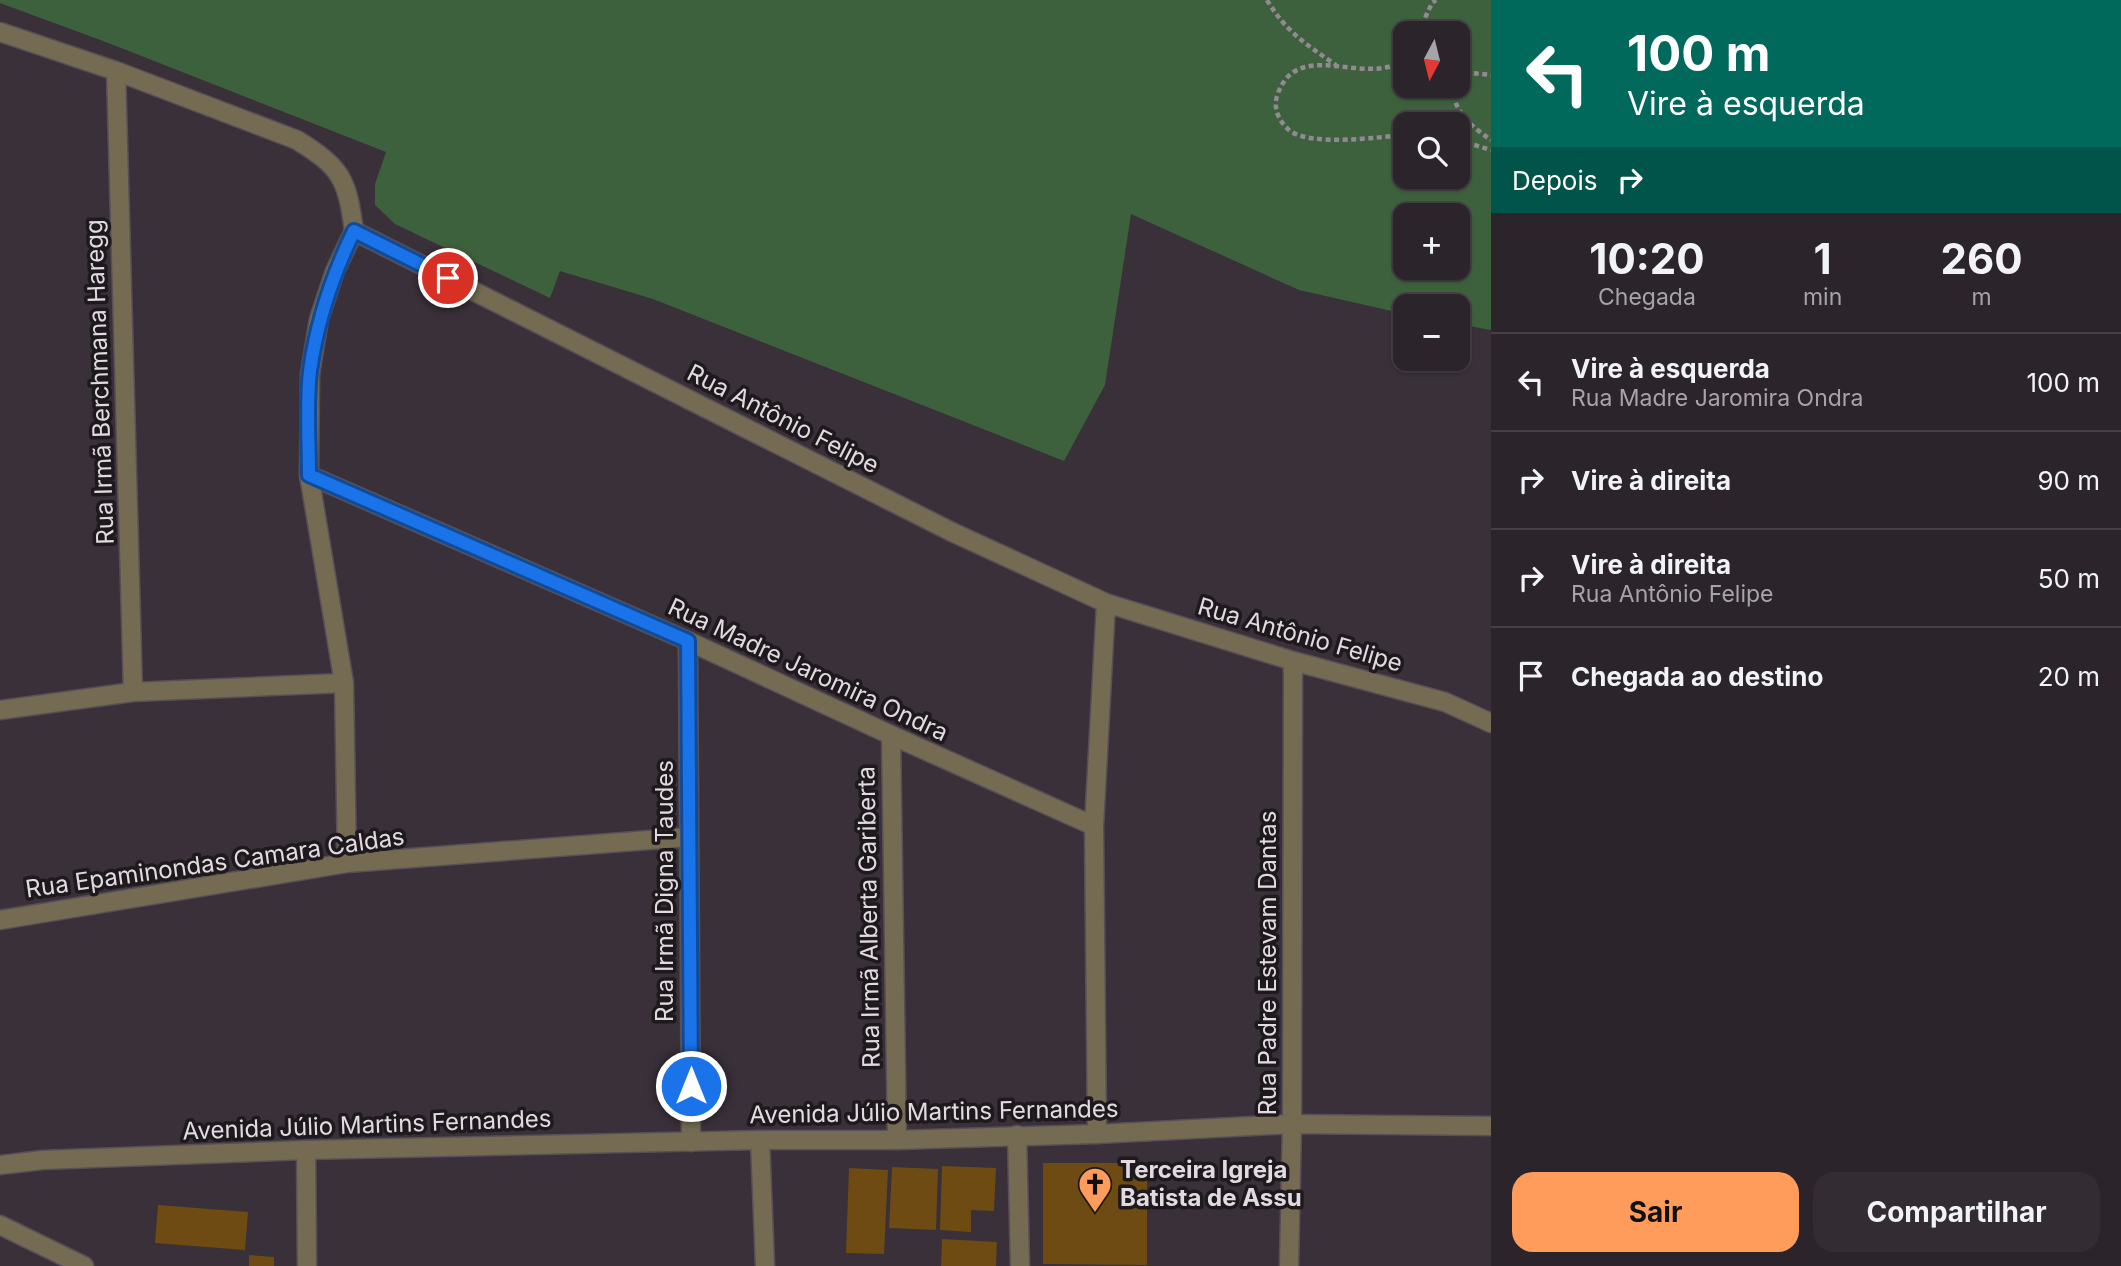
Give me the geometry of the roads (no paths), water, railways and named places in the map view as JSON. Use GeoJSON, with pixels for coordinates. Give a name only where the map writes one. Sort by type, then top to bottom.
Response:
{"type":"FeatureCollection","features":[{"type":"Feature","properties":{"kind":"street"},"geometry":{"type":"LineString","coordinates":[[0,32],[116,71],[297,140],[322,155],[338,172],[348,193],[354,231],[335,271],[319,319],[310,374],[309,475],[344,683],[347,863]]}},
{"type":"Feature","properties":{"kind":"street","name":"Rua Irmã Berchmana Haregg"},"geometry":{"type":"LineString","coordinates":[[116,71],[133,692]]}},
{"type":"Feature","properties":{"kind":"street","name":"Rua Antônio Felipe"},"geometry":{"type":"LineString","coordinates":[[354,231],[952,532],[1106,603],[1293,661],[1446,702],[1491,723]]}},
{"type":"Feature","properties":{"kind":"street","name":"Rua Madre Jaromira Ondra"},"geometry":{"type":"LineString","coordinates":[[309,475],[688,641],[1094,826]]}},
{"type":"Feature","properties":{"kind":"street"},"geometry":{"type":"LineString","coordinates":[[1097,1134],[1094,826],[1106,603]]}},
{"type":"Feature","properties":{"kind":"street","name":"Rua Irmã Digna Taudes"},"geometry":{"type":"LineString","coordinates":[[688,641],[691,1142]]}},
{"type":"Feature","properties":{"kind":"street","name":"Rua Padre Estevam Dantas"},"geometry":{"type":"LineString","coordinates":[[1289,1266],[1293,661]]}},
{"type":"Feature","properties":{"kind":"street"},"geometry":{"type":"LineString","coordinates":[[0,710],[133,692],[344,683]]}},
{"type":"Feature","properties":{"kind":"street","name":"Rua Irmã Alberta Gariberta"},"geometry":{"type":"LineString","coordinates":[[891,735],[897,1140]]}},
{"type":"Feature","properties":{"kind":"street","name":"Rua Epaminondas Camara Caldas"},"geometry":{"type":"LineString","coordinates":[[0,920],[347,863],[689,837]]}},
{"type":"Feature","properties":{"kind":"street","name":"Avenida Júlio Martins Fernandes"},"geometry":{"type":"LineString","coordinates":[[0,1165],[42,1160],[306,1150],[760,1140],[897,1140],[1292,1124],[1491,1126]]}},
{"type":"Feature","properties":{"kind":"street"},"geometry":{"type":"LineString","coordinates":[[1017,1135],[1020,1266]]}},
{"type":"Feature","properties":{"kind":"street"},"geometry":{"type":"LineString","coordinates":[[760,1140],[765,1266]]}},
{"type":"Feature","properties":{"kind":"street"},"geometry":{"type":"LineString","coordinates":[[306,1150],[307,1266]]}},
{"type":"Feature","properties":{"kind":"street"},"geometry":{"type":"LineString","coordinates":[[0,1225],[84,1266]]}},
{"type":"Feature","properties":{"kind":"place","name":"Terceira Igreja Batista de Assu"},"geometry":{"type":"Point","coordinates":[1095,1214]}}]}
